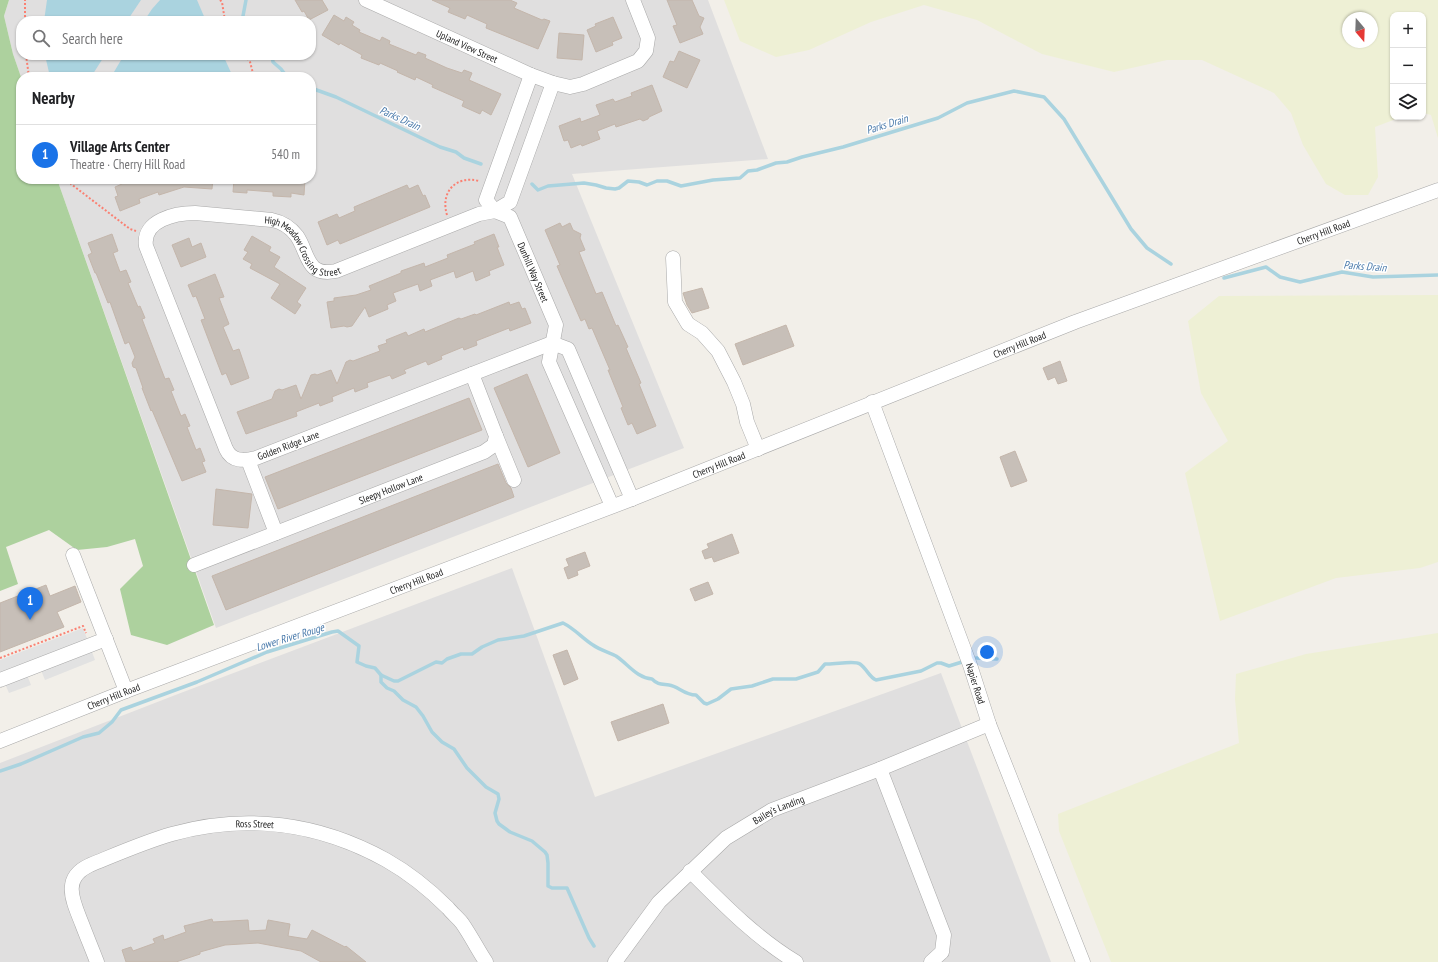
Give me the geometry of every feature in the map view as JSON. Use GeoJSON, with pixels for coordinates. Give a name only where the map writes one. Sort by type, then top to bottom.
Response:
{"type":"FeatureCollection","features":[{"type":"Feature","properties":{"kind":"street","name":"Upland View Street"},"geometry":{"type":"LineString","coordinates":[[366,0],[531,75],[570,87],[583,84],[638,61],[646,51],[648,38],[633,0]]}},
{"type":"Feature","properties":{"kind":"street"},"geometry":{"type":"LineString","coordinates":[[531,75],[486,200],[495,211],[510,202],[553,83]]}},
{"type":"Feature","properties":{"kind":"street","name":"Cherry Hill Road"},"geometry":{"type":"LineString","coordinates":[[0,741],[126,691],[632,499],[1075,322],[1438,190]]}},
{"type":"Feature","properties":{"kind":"street","name":"High Meadow Crossing Street"},"geometry":{"type":"LineString","coordinates":[[149,232],[164,218],[185,213],[276,221],[287,226],[297,236],[307,259],[314,267],[318,270],[331,272],[478,214],[495,211]]}},
{"type":"Feature","properties":{"kind":"street","name":"Dunhill Way Street"},"geometry":{"type":"LineString","coordinates":[[495,211],[510,217],[556,325],[552,342],[550,362],[612,506]]}},
{"type":"Feature","properties":{"kind":"street","name":"Golden Ridge Lane"},"geometry":{"type":"LineString","coordinates":[[149,232],[146,240],[146,246],[226,449],[233,458],[240,460],[248,460],[552,342]]}},
{"type":"Feature","properties":{"kind":"street"},"geometry":{"type":"LineString","coordinates":[[673,258],[675,302],[688,324],[702,333],[718,351],[734,382],[743,404],[747,422],[758,449]]}},
{"type":"Feature","properties":{"kind":"street"},"geometry":{"type":"LineString","coordinates":[[552,342],[568,349],[632,499]]}},
{"type":"Feature","properties":{"kind":"street"},"geometry":{"type":"LineString","coordinates":[[472,374],[514,480]]}},
{"type":"Feature","properties":{"kind":"street","name":"Napier Road"},"geometry":{"type":"LineString","coordinates":[[872,402],[970,665],[989,724],[1083,962]]}},
{"type":"Feature","properties":{"kind":"street"},"geometry":{"type":"LineString","coordinates":[[574,420],[595,411]]}},
{"type":"Feature","properties":{"kind":"street","name":"Sleepy Hollow Lane"},"geometry":{"type":"LineString","coordinates":[[194,565],[484,452],[494,445],[496,436]]}},
{"type":"Feature","properties":{"kind":"street"},"geometry":{"type":"LineString","coordinates":[[248,460],[276,533]]}},
{"type":"Feature","properties":{"kind":"street"},"geometry":{"type":"LineString","coordinates":[[73,555],[126,691]]}},
{"type":"Feature","properties":{"kind":"street"},"geometry":{"type":"LineString","coordinates":[[0,680],[106,639]]}},
{"type":"Feature","properties":{"kind":"street","name":"Bailey's Landing"},"geometry":{"type":"LineString","coordinates":[[615,962],[659,902],[726,838],[772,810],[880,769],[989,724]]}},
{"type":"Feature","properties":{"kind":"street"},"geometry":{"type":"LineString","coordinates":[[880,769],[944,935],[942,952],[931,962]]}},
{"type":"Feature","properties":{"kind":"street","name":"Ross Street"},"geometry":{"type":"LineString","coordinates":[[97,962],[72,896],[72,883],[78,872],[90,865],[172,834],[208,826],[248,823],[288,826],[336,837],[363,848],[403,870],[436,897],[462,923],[486,962]]}},
{"type":"Feature","properties":{"kind":"street"},"geometry":{"type":"LineString","coordinates":[[690,871],[743,922],[783,954],[796,962]]}},
{"type":"Feature","properties":{"kind":"path"},"geometry":{"type":"LineString","coordinates":[[25,0],[25,16]]}},
{"type":"Feature","properties":{"kind":"path"},"geometry":{"type":"LineString","coordinates":[[220,0],[222,2],[224,16]]}},
{"type":"Feature","properties":{"kind":"path"},"geometry":{"type":"LineString","coordinates":[[27,60],[28,72]]}},
{"type":"Feature","properties":{"kind":"path"},"geometry":{"type":"LineString","coordinates":[[249,60],[253,72]]}},
{"type":"Feature","properties":{"kind":"path"},"geometry":{"type":"LineString","coordinates":[[448,220],[444,207],[449,191],[453,186],[465,180],[481,182]]}},
{"type":"Feature","properties":{"kind":"path"},"geometry":{"type":"LineString","coordinates":[[71,184],[130,228],[149,232]]}},
{"type":"Feature","properties":{"kind":"path"},"geometry":{"type":"LineString","coordinates":[[0,658],[83,626],[87,635]]}},
{"type":"Feature","properties":{"kind":"shaded area"},"geometry":{"type":"Polygon","coordinates":[[[9,0],[708,0],[768,159],[572,174],[684,448],[216,628],[59,184],[316,184],[316,72],[19,72],[13,54],[4,16],[9,0]]]}},
{"type":"Feature","properties":{"kind":"shaded area"},"geometry":{"type":"Polygon","coordinates":[[[512,568],[595,797],[941,673],[1051,962],[0,962],[0,763],[512,568]]]}},
{"type":"Feature","properties":{"kind":"shaded area"},"geometry":{"type":"Polygon","coordinates":[[[83,628],[95,660],[45,680],[39,665],[25,670],[31,685],[9,693],[3,679],[0,680],[0,660],[83,628]]]}},
{"type":"Feature","properties":{"kind":"green space"},"geometry":{"type":"Polygon","coordinates":[[[0,0],[9,0],[4,16],[13,54],[19,72],[16,72],[16,184],[59,184],[214,625],[167,645],[131,635],[120,589],[143,566],[135,539],[107,547],[77,550],[49,530],[6,547],[18,584],[0,591],[0,0]]]}},
{"type":"Feature","properties":{"kind":"green space"},"geometry":{"type":"Polygon","coordinates":[[[724,0],[1438,0],[1438,138],[1431,115],[1426,114],[1426,12],[1390,12],[1390,120],[1393,120],[1375,127],[1378,177],[1368,195],[1345,195],[1326,184],[1303,145],[1291,113],[1274,93],[1202,60],[1167,60],[1114,72],[1042,54],[977,20],[924,5],[871,22],[809,50],[776,57],[740,41],[724,0]]]}},
{"type":"Feature","properties":{"kind":"green space"},"geometry":{"type":"Polygon","coordinates":[[[1438,295],[1438,562],[1420,568],[1336,578],[1220,621],[1185,473],[1228,441],[1201,393],[1188,321],[1219,296],[1438,295]]]}},
{"type":"Feature","properties":{"kind":"green space"},"geometry":{"type":"Polygon","coordinates":[[[1438,633],[1438,962],[1111,962],[1059,831],[1058,814],[1239,743],[1235,699],[1236,674],[1306,654],[1438,633]]]}},
{"type":"Feature","properties":{"kind":"water"},"geometry":{"type":"Polygon","coordinates":[[[47,0],[141,0],[130,16],[45,16],[47,0]]]}},
{"type":"Feature","properties":{"kind":"water"},"geometry":{"type":"Polygon","coordinates":[[[160,0],[197,0],[204,16],[147,16],[160,0]]]}},
{"type":"Feature","properties":{"kind":"water"},"geometry":{"type":"Polygon","coordinates":[[[46,60],[102,60],[94,72],[49,72],[46,60]]]}},
{"type":"Feature","properties":{"kind":"water"},"geometry":{"type":"Polygon","coordinates":[[[121,60],[225,60],[231,72],[114,72],[121,60]]]}},
{"type":"Feature","properties":{"kind":"building"},"geometry":{"type":"Polygon","coordinates":[[[295,0],[322,0],[328,10],[316,16],[307,16],[304,11],[302,12],[295,0]]]}},
{"type":"Feature","properties":{"kind":"building"},"geometry":{"type":"Polygon","coordinates":[[[432,0],[510,0],[517,3],[514,8],[542,20],[544,19],[550,21],[538,49],[486,28],[487,24],[467,15],[465,19],[448,12],[450,8],[432,0]]]}},
{"type":"Feature","properties":{"kind":"building"},"geometry":{"type":"Polygon","coordinates":[[[667,0],[692,0],[699,16],[704,18],[700,27],[703,34],[680,43],[673,26],[677,25],[667,0]]]}},
{"type":"Feature","properties":{"kind":"building"},"geometry":{"type":"Polygon","coordinates":[[[334,15],[344,21],[346,17],[354,22],[352,25],[360,30],[359,32],[380,41],[382,37],[390,41],[389,44],[416,55],[418,52],[426,55],[425,58],[447,68],[462,73],[464,70],[472,73],[469,80],[501,94],[491,115],[482,110],[480,114],[462,106],[464,101],[432,87],[433,85],[416,77],[415,80],[380,63],[379,65],[361,58],[362,55],[340,43],[339,45],[322,35],[334,15]]]}},
{"type":"Feature","properties":{"kind":"building"},"geometry":{"type":"Polygon","coordinates":[[[613,17],[622,38],[612,42],[613,45],[596,52],[587,30],[596,26],[595,24],[613,17]]]}},
{"type":"Feature","properties":{"kind":"building"},"geometry":{"type":"Polygon","coordinates":[[[559,33],[584,35],[582,60],[557,58],[559,33]]]}},
{"type":"Feature","properties":{"kind":"building"},"geometry":{"type":"Polygon","coordinates":[[[679,51],[700,60],[687,88],[663,77],[670,61],[674,62],[679,51]]]}},
{"type":"Feature","properties":{"kind":"building"},"geometry":{"type":"Polygon","coordinates":[[[652,85],[662,111],[643,121],[640,119],[616,127],[615,124],[597,131],[600,139],[582,146],[581,144],[571,148],[568,140],[564,141],[559,126],[580,118],[581,122],[600,115],[596,105],[613,99],[615,102],[632,96],[631,93],[652,85]]]}},
{"type":"Feature","properties":{"kind":"building"},"geometry":{"type":"Polygon","coordinates":[[[122,184],[212,184],[212,189],[184,187],[159,195],[158,192],[139,199],[140,203],[120,211],[115,197],[118,196],[115,187],[122,184]]]}},
{"type":"Feature","properties":{"kind":"building"},"geometry":{"type":"Polygon","coordinates":[[[234,184],[305,184],[304,195],[291,193],[291,197],[273,196],[273,192],[247,190],[247,193],[233,192],[234,184]]]}},
{"type":"Feature","properties":{"kind":"building"},"geometry":{"type":"Polygon","coordinates":[[[407,185],[409,189],[418,185],[423,196],[425,195],[430,207],[340,244],[338,240],[327,245],[318,222],[337,214],[339,218],[355,211],[354,207],[407,185]]]}},
{"type":"Feature","properties":{"kind":"building"},"geometry":{"type":"Polygon","coordinates":[[[560,223],[562,227],[570,223],[573,230],[581,234],[580,238],[585,250],[579,252],[596,294],[602,292],[616,326],[618,325],[628,347],[626,348],[641,383],[639,384],[656,426],[637,434],[632,423],[628,425],[621,408],[623,407],[608,370],[610,370],[592,328],[589,329],[585,319],[581,321],[557,266],[560,265],[545,230],[560,223]]]}},
{"type":"Feature","properties":{"kind":"building"},"geometry":{"type":"Polygon","coordinates":[[[112,234],[118,251],[113,253],[120,272],[126,270],[131,282],[128,283],[138,307],[140,306],[145,318],[142,319],[165,379],[169,378],[174,390],[171,391],[181,416],[185,414],[190,426],[187,427],[196,450],[200,448],[205,461],[202,462],[206,472],[182,481],[152,410],[151,411],[136,368],[133,367],[132,363],[135,357],[129,342],[125,344],[110,302],[108,303],[88,255],[92,253],[88,243],[112,234]]]}},
{"type":"Feature","properties":{"kind":"building"},"geometry":{"type":"Polygon","coordinates":[[[494,234],[504,265],[489,271],[490,275],[476,281],[473,271],[456,278],[454,271],[430,280],[432,286],[420,291],[418,284],[393,293],[396,301],[387,305],[388,309],[369,317],[365,307],[352,326],[331,328],[327,302],[334,301],[334,298],[356,295],[371,290],[369,286],[401,273],[401,271],[424,263],[425,267],[448,258],[447,255],[475,244],[474,242],[494,234]]]}},
{"type":"Feature","properties":{"kind":"building"},"geometry":{"type":"Polygon","coordinates":[[[252,236],[271,247],[269,251],[280,257],[274,267],[306,288],[297,302],[301,305],[295,314],[271,298],[280,284],[250,268],[252,264],[243,259],[248,252],[244,250],[252,236]]]}},
{"type":"Feature","properties":{"kind":"building"},"geometry":{"type":"Polygon","coordinates":[[[189,238],[192,247],[201,243],[206,257],[181,267],[172,245],[189,238]]]}},
{"type":"Feature","properties":{"kind":"building"},"geometry":{"type":"Polygon","coordinates":[[[215,274],[224,297],[219,298],[229,324],[223,327],[233,351],[239,349],[249,378],[231,385],[226,373],[222,375],[201,320],[205,319],[196,296],[193,297],[188,285],[215,274]]]}},
{"type":"Feature","properties":{"kind":"building"},"geometry":{"type":"Polygon","coordinates":[[[702,288],[709,308],[692,313],[687,305],[683,293],[702,288]]]}},
{"type":"Feature","properties":{"kind":"building"},"geometry":{"type":"Polygon","coordinates":[[[509,302],[510,305],[519,302],[522,309],[525,308],[531,323],[510,331],[509,328],[476,341],[477,345],[464,350],[463,347],[441,356],[442,359],[428,365],[426,361],[404,370],[406,373],[392,379],[390,375],[367,383],[368,387],[355,392],[354,388],[332,397],[333,401],[320,406],[319,403],[296,412],[297,416],[246,434],[237,412],[272,399],[275,391],[296,385],[301,399],[311,375],[317,375],[331,370],[337,384],[346,362],[350,360],[353,361],[380,351],[378,346],[387,343],[386,340],[406,332],[408,336],[424,329],[425,332],[459,318],[461,319],[475,314],[476,315],[509,302]]]}},
{"type":"Feature","properties":{"kind":"building"},"geometry":{"type":"Polygon","coordinates":[[[786,325],[794,346],[743,365],[735,344],[786,325]]]}},
{"type":"Feature","properties":{"kind":"building"},"geometry":{"type":"Polygon","coordinates":[[[1060,361],[1067,381],[1058,384],[1055,377],[1048,380],[1043,368],[1060,361]]]}},
{"type":"Feature","properties":{"kind":"building"},"geometry":{"type":"Polygon","coordinates":[[[527,374],[560,453],[528,467],[494,388],[527,374]]]}},
{"type":"Feature","properties":{"kind":"building"},"geometry":{"type":"Polygon","coordinates":[[[469,398],[482,430],[278,509],[265,477],[469,398]]]}},
{"type":"Feature","properties":{"kind":"building"},"geometry":{"type":"Polygon","coordinates":[[[1015,451],[1027,481],[1011,487],[1000,457],[1015,451]]]}},
{"type":"Feature","properties":{"kind":"building"},"geometry":{"type":"Polygon","coordinates":[[[498,464],[506,483],[511,488],[514,497],[226,610],[212,576],[498,464]]]}},
{"type":"Feature","properties":{"kind":"building"},"geometry":{"type":"Polygon","coordinates":[[[216,489],[252,494],[248,528],[213,525],[216,489]]]}},
{"type":"Feature","properties":{"kind":"building"},"geometry":{"type":"Polygon","coordinates":[[[732,534],[739,553],[714,562],[712,557],[705,559],[702,551],[709,548],[707,544],[732,534]]]}},
{"type":"Feature","properties":{"kind":"building"},"geometry":{"type":"Polygon","coordinates":[[[585,552],[590,566],[577,571],[578,575],[568,579],[564,568],[569,566],[566,559],[585,552]]]}},
{"type":"Feature","properties":{"kind":"building"},"geometry":{"type":"Polygon","coordinates":[[[708,582],[713,594],[695,601],[690,589],[708,582]]]}},
{"type":"Feature","properties":{"kind":"building"},"geometry":{"type":"Polygon","coordinates":[[[46,585],[50,596],[75,586],[81,602],[57,612],[64,627],[0,652],[0,603],[46,585]]]}},
{"type":"Feature","properties":{"kind":"building"},"geometry":{"type":"Polygon","coordinates":[[[567,650],[578,679],[564,685],[553,655],[567,650]]]}},
{"type":"Feature","properties":{"kind":"building"},"geometry":{"type":"Polygon","coordinates":[[[663,704],[669,723],[618,741],[611,722],[663,704]]]}},
{"type":"Feature","properties":{"kind":"building"},"geometry":{"type":"Polygon","coordinates":[[[212,919],[213,922],[248,920],[249,931],[266,930],[268,920],[290,924],[288,936],[307,939],[312,930],[345,947],[346,946],[366,962],[321,962],[301,951],[258,943],[225,945],[200,952],[200,954],[176,962],[126,962],[122,950],[131,947],[133,951],[155,943],[153,939],[163,935],[164,940],[186,932],[184,926],[212,919]]]}},
{"type":"Feature","properties":{"kind":"waterway","name":"Parks Drain"},"geometry":{"type":"LineString","coordinates":[[243,16],[246,0]]}},
{"type":"Feature","properties":{"kind":"waterway","name":"Parks Drain"},"geometry":{"type":"LineString","coordinates":[[273,60],[283,72]]}},
{"type":"Feature","properties":{"kind":"waterway","name":"Parks Drain"},"geometry":{"type":"LineString","coordinates":[[316,90],[336,97],[440,147],[456,152],[464,158],[481,164]]}},
{"type":"Feature","properties":{"kind":"waterway","name":"Parks Drain"},"geometry":{"type":"LineString","coordinates":[[532,184],[538,190],[548,186],[584,183],[615,189],[619,188],[628,181],[639,182],[647,185],[657,181],[667,181],[681,186],[713,180],[740,178],[748,171],[757,170],[776,163],[787,162],[843,147],[938,118],[967,103],[1014,91],[1044,97],[1064,119],[1131,229],[1147,248],[1171,264]]}},
{"type":"Feature","properties":{"kind":"waterway","name":"Parks Drain"},"geometry":{"type":"LineString","coordinates":[[1224,278],[1266,267],[1280,277],[1300,282],[1342,272],[1373,277],[1438,275]]}},
{"type":"Feature","properties":{"kind":"waterway"},"geometry":{"type":"LineString","coordinates":[[381,675],[394,681],[398,681],[436,662],[442,663],[447,659],[461,654],[472,654],[482,647],[498,640],[524,636],[563,623],[596,647],[616,656],[642,676],[652,679],[658,683],[672,686],[688,694],[696,695],[707,704],[718,699],[731,689],[752,686],[773,679],[796,679],[818,672],[825,664],[857,663],[860,664],[876,680],[921,671],[937,663],[949,666],[962,662]]}},
{"type":"Feature","properties":{"kind":"waterway","name":"Lower River Rouge"},"geometry":{"type":"LineString","coordinates":[[0,771],[21,764],[83,737],[99,733],[112,722],[121,710],[197,682],[267,652],[338,631],[359,646],[357,662],[375,668],[381,675],[381,682],[387,688],[394,691],[403,700],[416,707],[432,732],[442,742],[454,749],[467,768],[486,787],[498,794],[499,799],[495,813],[497,821],[510,832],[532,841],[545,852],[548,863],[548,886],[552,888],[567,888],[594,946]]}},
{"type":"Feature","properties":{"kind":"waterway"},"geometry":{"type":"LineString","coordinates":[[976,658],[997,659]]}},
{"type":"Feature","properties":{"kind":"place","name":"Village Arts Center"},"geometry":{"type":"Point","coordinates":[30,620]}}]}
